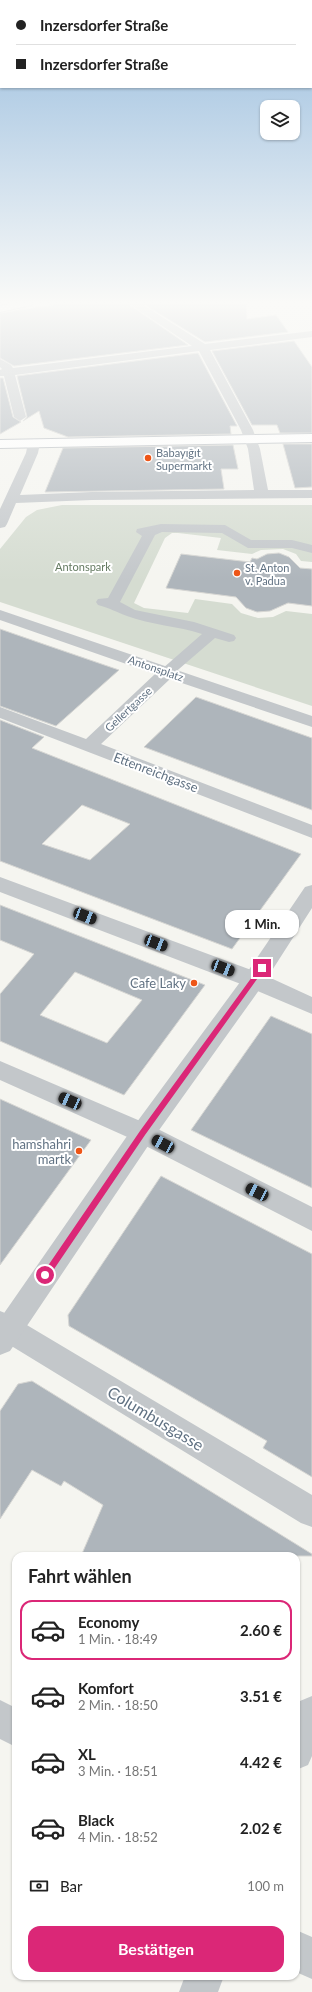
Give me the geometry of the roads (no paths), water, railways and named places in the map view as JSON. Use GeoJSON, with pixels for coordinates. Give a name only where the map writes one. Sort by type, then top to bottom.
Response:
{"type":"FeatureCollection","features":[{"type":"Feature","properties":{"kind":"main road"},"geometry":{"type":"LineString","coordinates":[[0,444],[312,438]]}},
{"type":"Feature","properties":{"kind":"street"},"geometry":{"type":"LineString","coordinates":[[13,396],[20,417]]}},
{"type":"Feature","properties":{"kind":"street"},"geometry":{"type":"LineString","coordinates":[[228,396],[250,439],[262,495]]}},
{"type":"Feature","properties":{"kind":"street"},"geometry":{"type":"LineString","coordinates":[[0,524],[32,453],[34,443]]}},
{"type":"Feature","properties":{"kind":"street"},"geometry":{"type":"LineString","coordinates":[[12,499],[92,496],[312,494]]}},
{"type":"Feature","properties":{"kind":"street"},"geometry":{"type":"LineString","coordinates":[[228,638],[189,625],[130,613],[108,602],[139,565],[146,532],[160,528],[225,529],[238,531],[248,544],[292,544],[312,549]]}},
{"type":"Feature","properties":{"kind":"street"},"geometry":{"type":"LineString","coordinates":[[288,529],[292,544]]}},
{"type":"Feature","properties":{"kind":"street","name":"Antonsplatz"},"geometry":{"type":"LineString","coordinates":[[0,614],[312,722]]}},
{"type":"Feature","properties":{"kind":"street"},"geometry":{"type":"LineString","coordinates":[[167,672],[212,633]]}},
{"type":"Feature","properties":{"kind":"street","name":"Gellertgasse"},"geometry":{"type":"LineString","coordinates":[[89,746],[167,672]]}},
{"type":"Feature","properties":{"kind":"street","name":"Ettenreichgasse"},"geometry":{"type":"LineString","coordinates":[[0,712],[312,832]]}},
{"type":"Feature","properties":{"kind":"street"},"geometry":{"type":"LineString","coordinates":[[0,884],[254,980],[312,1006]]}},
{"type":"Feature","properties":{"kind":"street"},"geometry":{"type":"LineString","coordinates":[[3,1331],[143,1133],[254,980],[312,892]]}},
{"type":"Feature","properties":{"kind":"street"},"geometry":{"type":"LineString","coordinates":[[0,1070],[143,1133],[312,1220]]}},
{"type":"Feature","properties":{"kind":"street","name":"Columbusgasse"},"geometry":{"type":"LineString","coordinates":[[3,1331],[312,1512]]}},
{"type":"Feature","properties":{"kind":"street"},"geometry":{"type":"LineString","coordinates":[[300,1743],[312,1714]]}},
{"type":"Feature","properties":{"kind":"street"},"geometry":{"type":"LineString","coordinates":[[0,1717],[12,1727]]}},
{"type":"Feature","properties":{"kind":"street"},"geometry":{"type":"LineString","coordinates":[[300,1951],[312,1960]]}},
{"type":"Feature","properties":{"kind":"street"},"geometry":{"type":"LineString","coordinates":[[198,1992],[203,1980]]}},
{"type":"Feature","properties":{"kind":"place","name":"Babayığıt Supermarkt"},"geometry":{"type":"Point","coordinates":[148,458]}},
{"type":"Feature","properties":{"kind":"place","name":"St. Anton v. Padua"},"geometry":{"type":"Point","coordinates":[237,573]}},
{"type":"Feature","properties":{"kind":"place","name":"Cafe Laky"},"geometry":{"type":"Point","coordinates":[194,983]}},
{"type":"Feature","properties":{"kind":"place","name":"hamshahri martk"},"geometry":{"type":"Point","coordinates":[79,1151]}},
{"type":"Feature","properties":{"kind":"park label","name":"Antonspark"},"geometry":{"type":"Point","coordinates":[83,566]}}]}
